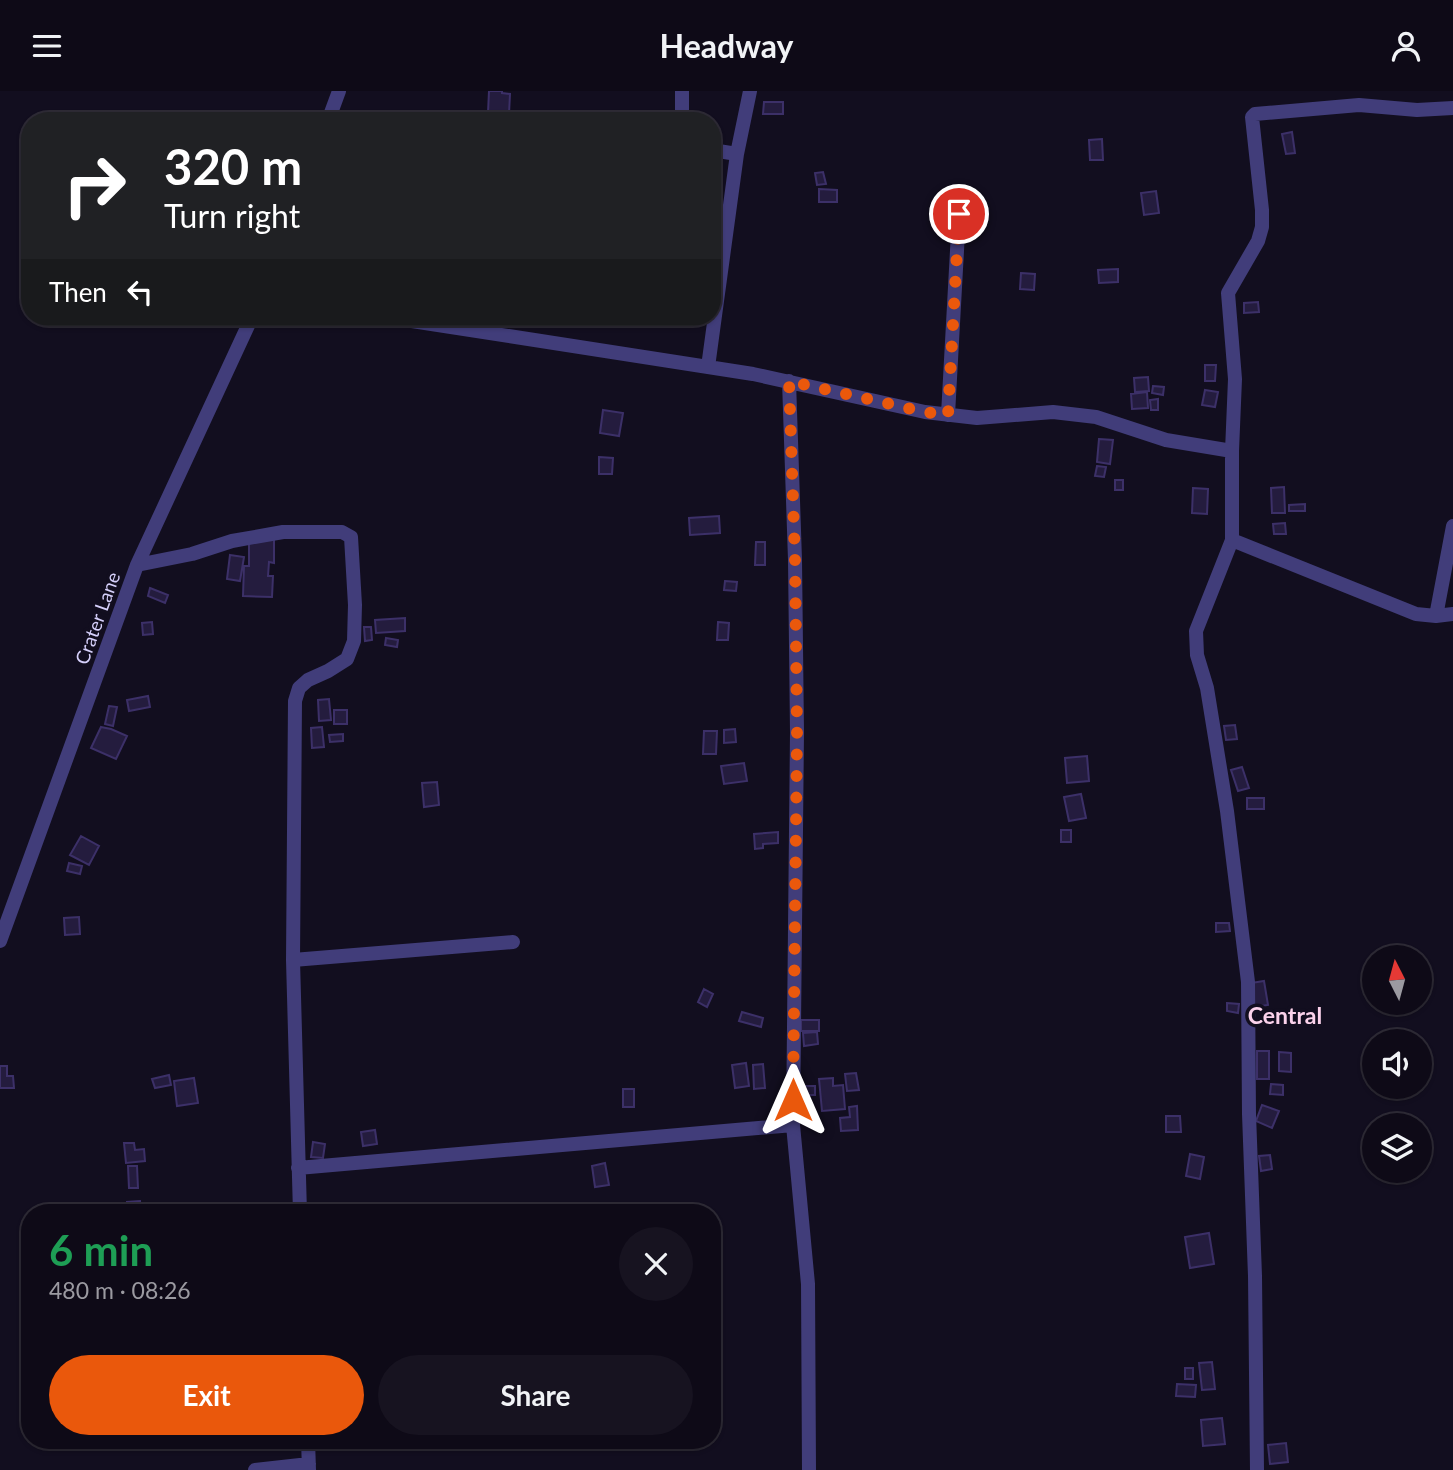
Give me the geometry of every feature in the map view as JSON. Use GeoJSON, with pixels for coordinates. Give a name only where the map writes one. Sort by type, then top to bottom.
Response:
{"type":"FeatureCollection","features":[{"type":"Feature","properties":{"kind":"street"},"geometry":{"type":"LineString","coordinates":[[331,112],[339,91]]}},
{"type":"Feature","properties":{"kind":"street"},"geometry":{"type":"LineString","coordinates":[[682,91],[682,112]]}},
{"type":"Feature","properties":{"kind":"street"},"geometry":{"type":"LineString","coordinates":[[721,272],[737,155],[750,91]]}},
{"type":"Feature","properties":{"kind":"street"},"geometry":{"type":"LineString","coordinates":[[1257,1470],[1248,982],[1227,811],[1207,688],[1195,642],[1196,631],[1232,540],[1235,379],[1228,293],[1258,241],[1262,227],[1252,120],[1254,115],[1359,105],[1417,110],[1453,108]]}},
{"type":"Feature","properties":{"kind":"street"},"geometry":{"type":"LineString","coordinates":[[721,152],[737,155]]}},
{"type":"Feature","properties":{"kind":"street"},"geometry":{"type":"LineString","coordinates":[[948,415],[959,214]]}},
{"type":"Feature","properties":{"kind":"street","name":"Crater Lane"},"geometry":{"type":"LineString","coordinates":[[0,941],[137,565],[248,326]]}},
{"type":"Feature","properties":{"kind":"street"},"geometry":{"type":"LineString","coordinates":[[444,326],[789,381],[925,412],[977,418],[1053,412],[1096,417],[1166,440],[1232,451]]}},
{"type":"Feature","properties":{"kind":"street"},"geometry":{"type":"LineString","coordinates":[[708,367],[714,326]]}},
{"type":"Feature","properties":{"kind":"street"},"geometry":{"type":"LineString","coordinates":[[789,381],[797,732],[793,1125],[808,1284],[809,1470]]}},
{"type":"Feature","properties":{"kind":"street"},"geometry":{"type":"LineString","coordinates":[[1436,616],[1453,526]]}},
{"type":"Feature","properties":{"kind":"street"},"geometry":{"type":"LineString","coordinates":[[137,565],[192,554],[232,541],[283,532],[342,532],[351,537],[354,641],[346,659],[308,680],[299,688],[295,701],[293,960],[300,1204]]}},
{"type":"Feature","properties":{"kind":"street"},"geometry":{"type":"LineString","coordinates":[[1232,540],[1416,614],[1453,614]]}},
{"type":"Feature","properties":{"kind":"street"},"geometry":{"type":"LineString","coordinates":[[293,960],[513,942]]}},
{"type":"Feature","properties":{"kind":"street"},"geometry":{"type":"LineString","coordinates":[[298,1168],[793,1125]]}},
{"type":"Feature","properties":{"kind":"street"},"geometry":{"type":"LineString","coordinates":[[255,1470],[309,1467],[308,1449]]}},
{"type":"Feature","properties":{"kind":"building"},"geometry":{"type":"Polygon","coordinates":[[[489,91],[510,94],[509,112],[488,112],[489,91]]]}},
{"type":"Feature","properties":{"kind":"building"},"geometry":{"type":"Polygon","coordinates":[[[764,102],[783,102],[783,114],[763,114],[764,102]]]}},
{"type":"Feature","properties":{"kind":"building"},"geometry":{"type":"Polygon","coordinates":[[[1292,132],[1295,153],[1286,154],[1282,134],[1292,132]]]}},
{"type":"Feature","properties":{"kind":"building"},"geometry":{"type":"Polygon","coordinates":[[[1102,139],[1103,160],[1090,160],[1089,140],[1102,139]]]}},
{"type":"Feature","properties":{"kind":"building"},"geometry":{"type":"Polygon","coordinates":[[[823,172],[826,184],[817,185],[815,173],[823,172]]]}},
{"type":"Feature","properties":{"kind":"building"},"geometry":{"type":"Polygon","coordinates":[[[819,189],[837,190],[837,202],[819,202],[819,189]]]}},
{"type":"Feature","properties":{"kind":"building"},"geometry":{"type":"Polygon","coordinates":[[[1156,191],[1159,213],[1144,215],[1141,193],[1156,191]]]}},
{"type":"Feature","properties":{"kind":"building"},"geometry":{"type":"Polygon","coordinates":[[[1118,269],[1118,282],[1099,283],[1098,270],[1118,269]]]}},
{"type":"Feature","properties":{"kind":"building"},"geometry":{"type":"Polygon","coordinates":[[[1021,273],[1035,274],[1034,290],[1020,289],[1021,273]]]}},
{"type":"Feature","properties":{"kind":"building"},"geometry":{"type":"Polygon","coordinates":[[[1258,302],[1259,312],[1244,313],[1244,303],[1258,302]]]}},
{"type":"Feature","properties":{"kind":"building"},"geometry":{"type":"Polygon","coordinates":[[[1205,365],[1216,365],[1215,381],[1205,381],[1205,365]]]}},
{"type":"Feature","properties":{"kind":"building"},"geometry":{"type":"Polygon","coordinates":[[[1148,377],[1149,391],[1135,392],[1134,378],[1148,377]]]}},
{"type":"Feature","properties":{"kind":"building"},"geometry":{"type":"Polygon","coordinates":[[[1153,386],[1164,387],[1163,395],[1152,393],[1153,386]]]}},
{"type":"Feature","properties":{"kind":"building"},"geometry":{"type":"Polygon","coordinates":[[[1205,390],[1218,392],[1215,407],[1202,405],[1205,390]]]}},
{"type":"Feature","properties":{"kind":"building"},"geometry":{"type":"Polygon","coordinates":[[[1147,392],[1148,408],[1132,409],[1131,394],[1147,392]]]}},
{"type":"Feature","properties":{"kind":"building"},"geometry":{"type":"Polygon","coordinates":[[[1158,399],[1158,410],[1151,410],[1150,400],[1158,399]]]}},
{"type":"Feature","properties":{"kind":"building"},"geometry":{"type":"Polygon","coordinates":[[[603,410],[623,413],[619,436],[600,433],[603,410]]]}},
{"type":"Feature","properties":{"kind":"building"},"geometry":{"type":"Polygon","coordinates":[[[1099,439],[1113,440],[1110,464],[1097,462],[1099,439]]]}},
{"type":"Feature","properties":{"kind":"building"},"geometry":{"type":"Polygon","coordinates":[[[599,457],[613,458],[612,474],[599,474],[599,457]]]}},
{"type":"Feature","properties":{"kind":"building"},"geometry":{"type":"Polygon","coordinates":[[[1097,466],[1106,467],[1104,477],[1095,476],[1097,466]]]}},
{"type":"Feature","properties":{"kind":"building"},"geometry":{"type":"Polygon","coordinates":[[[1115,480],[1123,480],[1123,490],[1115,490],[1115,480]]]}},
{"type":"Feature","properties":{"kind":"building"},"geometry":{"type":"Polygon","coordinates":[[[1284,487],[1285,513],[1272,513],[1271,488],[1284,487]]]}},
{"type":"Feature","properties":{"kind":"building"},"geometry":{"type":"Polygon","coordinates":[[[1193,488],[1208,489],[1207,514],[1192,513],[1193,488]]]}},
{"type":"Feature","properties":{"kind":"building"},"geometry":{"type":"Polygon","coordinates":[[[1305,504],[1305,511],[1289,511],[1289,505],[1305,504]]]}},
{"type":"Feature","properties":{"kind":"building"},"geometry":{"type":"Polygon","coordinates":[[[719,516],[720,533],[690,535],[689,518],[719,516]]]}},
{"type":"Feature","properties":{"kind":"building"},"geometry":{"type":"Polygon","coordinates":[[[1285,523],[1286,534],[1274,534],[1273,524],[1285,523]]]}},
{"type":"Feature","properties":{"kind":"building"},"geometry":{"type":"Polygon","coordinates":[[[249,539],[274,540],[274,563],[269,562],[268,576],[273,576],[272,597],[243,596],[244,566],[249,566],[249,539]]]}},
{"type":"Feature","properties":{"kind":"building"},"geometry":{"type":"Polygon","coordinates":[[[756,542],[765,542],[765,565],[755,565],[756,542]]]}},
{"type":"Feature","properties":{"kind":"building"},"geometry":{"type":"Polygon","coordinates":[[[230,555],[244,557],[240,581],[227,579],[230,555]]]}},
{"type":"Feature","properties":{"kind":"building"},"geometry":{"type":"Polygon","coordinates":[[[725,581],[737,582],[736,591],[724,590],[725,581]]]}},
{"type":"Feature","properties":{"kind":"building"},"geometry":{"type":"Polygon","coordinates":[[[150,588],[168,595],[165,603],[148,596],[150,588]]]}},
{"type":"Feature","properties":{"kind":"building"},"geometry":{"type":"Polygon","coordinates":[[[405,618],[405,631],[376,633],[375,620],[405,618]]]}},
{"type":"Feature","properties":{"kind":"building"},"geometry":{"type":"Polygon","coordinates":[[[152,622],[153,634],[143,635],[142,623],[152,622]]]}},
{"type":"Feature","properties":{"kind":"building"},"geometry":{"type":"Polygon","coordinates":[[[718,622],[729,623],[728,640],[717,640],[718,622]]]}},
{"type":"Feature","properties":{"kind":"building"},"geometry":{"type":"Polygon","coordinates":[[[364,627],[371,627],[372,640],[365,641],[364,627]]]}},
{"type":"Feature","properties":{"kind":"building"},"geometry":{"type":"Polygon","coordinates":[[[386,638],[398,640],[397,647],[385,645],[386,638]]]}},
{"type":"Feature","properties":{"kind":"building"},"geometry":{"type":"Polygon","coordinates":[[[148,696],[150,707],[129,711],[127,700],[148,696]]]}},
{"type":"Feature","properties":{"kind":"building"},"geometry":{"type":"Polygon","coordinates":[[[329,699],[331,720],[319,721],[318,700],[329,699]]]}},
{"type":"Feature","properties":{"kind":"building"},"geometry":{"type":"Polygon","coordinates":[[[109,706],[117,707],[113,726],[105,724],[109,706]]]}},
{"type":"Feature","properties":{"kind":"building"},"geometry":{"type":"Polygon","coordinates":[[[334,710],[347,710],[347,724],[334,724],[334,710]]]}},
{"type":"Feature","properties":{"kind":"building"},"geometry":{"type":"Polygon","coordinates":[[[1235,725],[1237,739],[1226,740],[1224,726],[1235,725]]]}},
{"type":"Feature","properties":{"kind":"building"},"geometry":{"type":"Polygon","coordinates":[[[101,727],[127,736],[116,759],[91,748],[101,727]]]}},
{"type":"Feature","properties":{"kind":"building"},"geometry":{"type":"Polygon","coordinates":[[[322,727],[324,747],[312,748],[311,728],[322,727]]]}},
{"type":"Feature","properties":{"kind":"building"},"geometry":{"type":"Polygon","coordinates":[[[735,729],[736,742],[724,743],[724,730],[735,729]]]}},
{"type":"Feature","properties":{"kind":"building"},"geometry":{"type":"Polygon","coordinates":[[[704,731],[717,731],[716,754],[703,754],[704,731]]]}},
{"type":"Feature","properties":{"kind":"building"},"geometry":{"type":"Polygon","coordinates":[[[343,734],[343,741],[330,742],[329,735],[343,734]]]}},
{"type":"Feature","properties":{"kind":"building"},"geometry":{"type":"Polygon","coordinates":[[[1087,756],[1089,781],[1067,783],[1065,758],[1087,756]]]}},
{"type":"Feature","properties":{"kind":"building"},"geometry":{"type":"Polygon","coordinates":[[[744,763],[747,781],[724,784],[721,766],[744,763]]]}},
{"type":"Feature","properties":{"kind":"building"},"geometry":{"type":"Polygon","coordinates":[[[1242,767],[1249,788],[1238,791],[1231,770],[1242,767]]]}},
{"type":"Feature","properties":{"kind":"building"},"geometry":{"type":"Polygon","coordinates":[[[437,782],[439,805],[424,807],[422,783],[437,782]]]}},
{"type":"Feature","properties":{"kind":"building"},"geometry":{"type":"Polygon","coordinates":[[[1081,794],[1086,818],[1069,821],[1064,797],[1081,794]]]}},
{"type":"Feature","properties":{"kind":"building"},"geometry":{"type":"Polygon","coordinates":[[[1247,798],[1264,798],[1264,809],[1247,809],[1247,798]]]}},
{"type":"Feature","properties":{"kind":"building"},"geometry":{"type":"Polygon","coordinates":[[[1061,830],[1071,830],[1071,842],[1061,842],[1061,830]]]}},
{"type":"Feature","properties":{"kind":"building"},"geometry":{"type":"Polygon","coordinates":[[[778,832],[778,843],[763,844],[763,848],[755,849],[754,834],[778,832]]]}},
{"type":"Feature","properties":{"kind":"building"},"geometry":{"type":"Polygon","coordinates":[[[81,836],[99,846],[89,865],[70,855],[81,836]]]}},
{"type":"Feature","properties":{"kind":"building"},"geometry":{"type":"Polygon","coordinates":[[[69,863],[82,866],[80,874],[67,871],[69,863]]]}},
{"type":"Feature","properties":{"kind":"building"},"geometry":{"type":"Polygon","coordinates":[[[79,917],[80,934],[65,935],[64,918],[79,917]]]}},
{"type":"Feature","properties":{"kind":"building"},"geometry":{"type":"Polygon","coordinates":[[[1216,923],[1229,923],[1230,931],[1216,932],[1216,923]]]}},
{"type":"Feature","properties":{"kind":"building"},"geometry":{"type":"Polygon","coordinates":[[[1264,981],[1268,1005],[1254,1007],[1251,983],[1264,981]]]}},
{"type":"Feature","properties":{"kind":"building"},"geometry":{"type":"Polygon","coordinates":[[[704,989],[713,994],[707,1007],[698,1002],[704,989]]]}},
{"type":"Feature","properties":{"kind":"building"},"geometry":{"type":"Polygon","coordinates":[[[1227,1003],[1239,1004],[1238,1013],[1227,1011],[1227,1003]]]}},
{"type":"Feature","properties":{"kind":"building"},"geometry":{"type":"Polygon","coordinates":[[[742,1012],[763,1018],[761,1027],[739,1021],[742,1012]]]}},
{"type":"Feature","properties":{"kind":"building"},"geometry":{"type":"Polygon","coordinates":[[[801,1020],[819,1020],[819,1031],[801,1031],[801,1020]]]}},
{"type":"Feature","properties":{"kind":"building"},"geometry":{"type":"Polygon","coordinates":[[[817,1032],[818,1044],[804,1046],[803,1033],[817,1032]]]}},
{"type":"Feature","properties":{"kind":"building"},"geometry":{"type":"Polygon","coordinates":[[[1257,1051],[1269,1051],[1269,1079],[1257,1079],[1257,1051]]]}},
{"type":"Feature","properties":{"kind":"building"},"geometry":{"type":"Polygon","coordinates":[[[1279,1052],[1291,1053],[1291,1072],[1279,1071],[1279,1052]]]}},
{"type":"Feature","properties":{"kind":"building"},"geometry":{"type":"Polygon","coordinates":[[[746,1063],[749,1086],[735,1088],[732,1065],[746,1063]]]}},
{"type":"Feature","properties":{"kind":"building"},"geometry":{"type":"Polygon","coordinates":[[[763,1064],[765,1088],[754,1089],[753,1065],[763,1064]]]}},
{"type":"Feature","properties":{"kind":"building"},"geometry":{"type":"Polygon","coordinates":[[[0,1066],[7,1066],[7,1076],[13,1076],[14,1088],[0,1088],[0,1066]]]}},
{"type":"Feature","properties":{"kind":"building"},"geometry":{"type":"Polygon","coordinates":[[[856,1073],[859,1090],[847,1091],[845,1074],[856,1073]]]}},
{"type":"Feature","properties":{"kind":"building"},"geometry":{"type":"Polygon","coordinates":[[[169,1075],[171,1085],[155,1088],[152,1079],[169,1075]]]}},
{"type":"Feature","properties":{"kind":"building"},"geometry":{"type":"Polygon","coordinates":[[[194,1078],[198,1103],[177,1106],[174,1081],[194,1078]]]}},
{"type":"Feature","properties":{"kind":"building"},"geometry":{"type":"Polygon","coordinates":[[[833,1078],[833,1086],[843,1085],[845,1109],[822,1111],[819,1079],[833,1078]]]}},
{"type":"Feature","properties":{"kind":"building"},"geometry":{"type":"Polygon","coordinates":[[[1271,1084],[1283,1085],[1283,1095],[1270,1094],[1271,1084]]]}},
{"type":"Feature","properties":{"kind":"building"},"geometry":{"type":"Polygon","coordinates":[[[803,1086],[815,1086],[815,1095],[803,1095],[803,1086]]]}},
{"type":"Feature","properties":{"kind":"building"},"geometry":{"type":"Polygon","coordinates":[[[623,1089],[634,1089],[634,1107],[623,1107],[623,1089]]]}},
{"type":"Feature","properties":{"kind":"building"},"geometry":{"type":"Polygon","coordinates":[[[1262,1105],[1279,1111],[1272,1128],[1256,1121],[1262,1105]]]}},
{"type":"Feature","properties":{"kind":"building"},"geometry":{"type":"Polygon","coordinates":[[[857,1106],[858,1130],[841,1131],[840,1118],[850,1117],[849,1107],[857,1106]]]}},
{"type":"Feature","properties":{"kind":"building"},"geometry":{"type":"Polygon","coordinates":[[[1166,1116],[1180,1116],[1181,1132],[1166,1132],[1166,1116]]]}},
{"type":"Feature","properties":{"kind":"building"},"geometry":{"type":"Polygon","coordinates":[[[375,1130],[377,1144],[363,1146],[361,1132],[375,1130]]]}},
{"type":"Feature","properties":{"kind":"building"},"geometry":{"type":"Polygon","coordinates":[[[313,1142],[325,1144],[323,1158],[311,1157],[313,1142]]]}},
{"type":"Feature","properties":{"kind":"building"},"geometry":{"type":"Polygon","coordinates":[[[124,1143],[134,1143],[135,1150],[144,1149],[145,1161],[126,1163],[124,1143]]]}},
{"type":"Feature","properties":{"kind":"building"},"geometry":{"type":"Polygon","coordinates":[[[1190,1154],[1204,1157],[1200,1179],[1186,1176],[1190,1154]]]}},
{"type":"Feature","properties":{"kind":"building"},"geometry":{"type":"Polygon","coordinates":[[[1270,1155],[1272,1169],[1261,1171],[1259,1156],[1270,1155]]]}},
{"type":"Feature","properties":{"kind":"building"},"geometry":{"type":"Polygon","coordinates":[[[605,1163],[609,1185],[595,1187],[592,1166],[605,1163]]]}},
{"type":"Feature","properties":{"kind":"building"},"geometry":{"type":"Polygon","coordinates":[[[128,1166],[137,1166],[138,1188],[129,1188],[128,1166]]]}},
{"type":"Feature","properties":{"kind":"building"},"geometry":{"type":"Polygon","coordinates":[[[140,1201],[140,1204],[127,1204],[140,1201]]]}},
{"type":"Feature","properties":{"kind":"building"},"geometry":{"type":"Polygon","coordinates":[[[1209,1233],[1214,1264],[1190,1268],[1185,1237],[1209,1233]]]}},
{"type":"Feature","properties":{"kind":"building"},"geometry":{"type":"Polygon","coordinates":[[[1212,1362],[1215,1389],[1202,1390],[1199,1363],[1212,1362]]]}},
{"type":"Feature","properties":{"kind":"building"},"geometry":{"type":"Polygon","coordinates":[[[1185,1368],[1193,1368],[1193,1379],[1185,1379],[1185,1368]]]}},
{"type":"Feature","properties":{"kind":"building"},"geometry":{"type":"Polygon","coordinates":[[[1177,1384],[1196,1385],[1195,1397],[1176,1396],[1177,1384]]]}},
{"type":"Feature","properties":{"kind":"building"},"geometry":{"type":"Polygon","coordinates":[[[1222,1418],[1225,1444],[1203,1446],[1201,1420],[1222,1418]]]}},
{"type":"Feature","properties":{"kind":"building"},"geometry":{"type":"Polygon","coordinates":[[[1286,1443],[1288,1462],[1270,1464],[1268,1445],[1286,1443]]]}},
{"type":"Feature","properties":{"kind":"district","name":"Central"},"geometry":{"type":"Point","coordinates":[1285,1015]}},
{"type":"Feature","properties":{"kind":"route"},"geometry":{"type":"LineString","coordinates":[[793,1100],[797,732],[789,381],[948,415],[959,214]]}}]}
